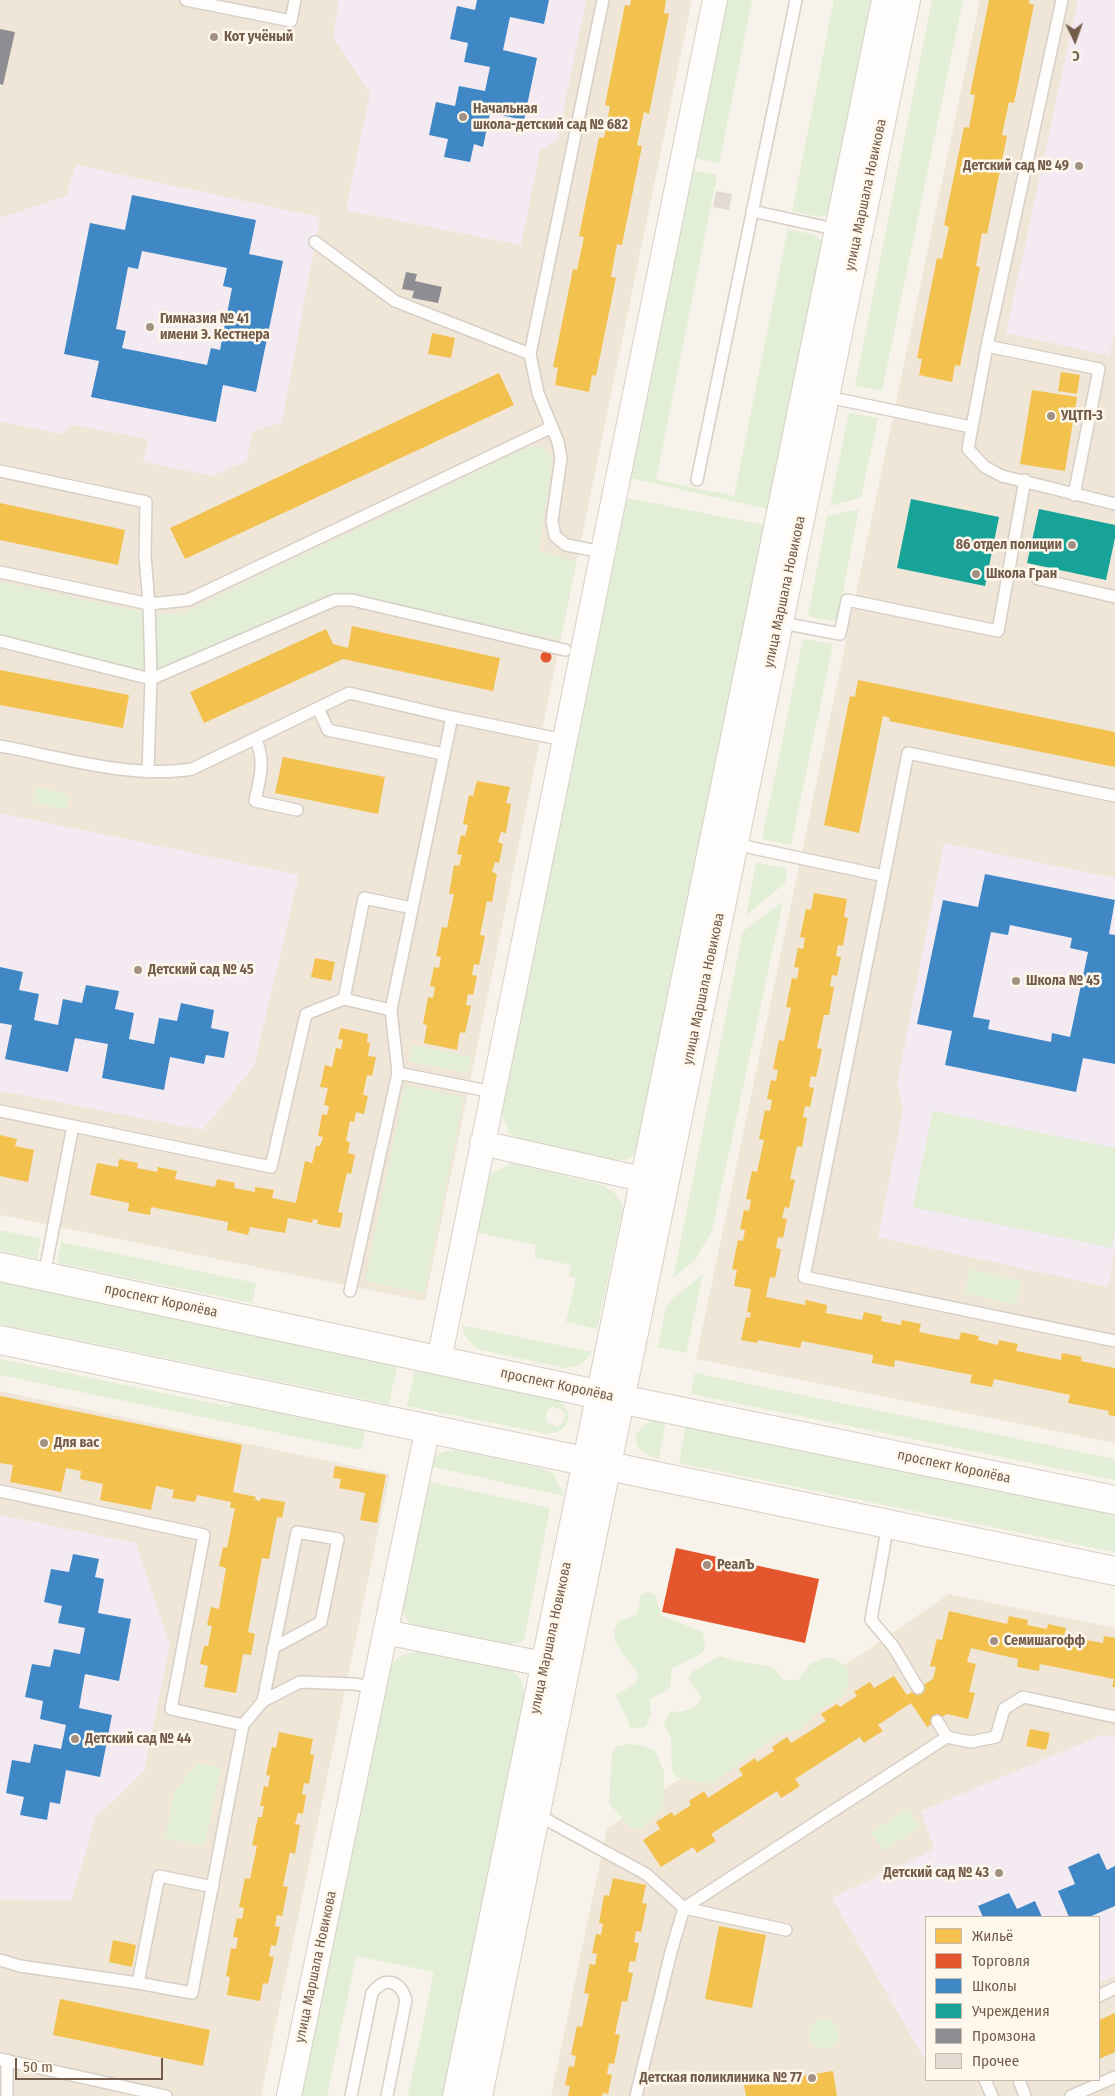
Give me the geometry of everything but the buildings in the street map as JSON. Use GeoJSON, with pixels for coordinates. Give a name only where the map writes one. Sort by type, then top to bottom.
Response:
{"type":"FeatureCollection","features":[{"type":"Feature","properties":{"kind":"street"},"geometry":{"type":"LineString","coordinates":[[439,1360],[715,0]]}},
{"type":"Feature","properties":{"kind":"street","name":"улица Маршала Новикова"},"geometry":{"type":"LineString","coordinates":[[849,232],[886,0]]}},
{"type":"Feature","properties":{"kind":"street","name":"улица Маршала Новикова"},"geometry":{"type":"LineString","coordinates":[[478,2096],[526,1812],[555,1666],[849,232],[906,0]]}},
{"type":"Feature","properties":{"kind":"street"},"geometry":{"type":"LineString","coordinates":[[482,1143],[654,1182]]}},
{"type":"Feature","properties":{"kind":"street","name":"проспект Королёва"},"geometry":{"type":"LineString","coordinates":[[0,1267],[1115,1500]]}},
{"type":"Feature","properties":{"kind":"street"},"geometry":{"type":"LineString","coordinates":[[0,1340],[428,1427],[597,1464],[1115,1571]]}},
{"type":"Feature","properties":{"kind":"street","name":"улица Маршала Новикова"},"geometry":{"type":"LineString","coordinates":[[290,2096],[428,1427]]}},
{"type":"Feature","properties":{"kind":"street"},"geometry":{"type":"LineString","coordinates":[[385,1632],[555,1666]]}},
{"type":"Feature","properties":{"kind":"street","name":"улица Маршала Новикова"},"geometry":{"type":"LineString","coordinates":[[457,2096],[526,1812]]}},
{"type":"Feature","properties":{"kind":"lane"},"geometry":{"type":"LineString","coordinates":[[186,0],[291,21],[295,0]]}},
{"type":"Feature","properties":{"kind":"lane"},"geometry":{"type":"LineString","coordinates":[[603,0],[530,354],[538,393],[558,442],[561,458],[552,521],[555,536],[566,545],[603,552]]}},
{"type":"Feature","properties":{"kind":"lane"},"geometry":{"type":"LineString","coordinates":[[697,480],[796,0]]}},
{"type":"Feature","properties":{"kind":"lane"},"geometry":{"type":"LineString","coordinates":[[1062,0],[987,346],[968,449],[985,467],[1002,476],[1025,480],[1074,495],[1115,504]]}},
{"type":"Feature","properties":{"kind":"lane"},"geometry":{"type":"LineString","coordinates":[[752,211],[849,232]]}},
{"type":"Feature","properties":{"kind":"lane"},"geometry":{"type":"LineString","coordinates":[[315,242],[395,302],[530,354]]}},
{"type":"Feature","properties":{"kind":"lane"},"geometry":{"type":"LineString","coordinates":[[987,346],[1099,369],[1074,495]]}},
{"type":"Feature","properties":{"kind":"lane"},"geometry":{"type":"LineString","coordinates":[[816,394],[971,428]]}},
{"type":"Feature","properties":{"kind":"lane"},"geometry":{"type":"LineString","coordinates":[[0,572],[149,604],[188,600],[552,427]]}},
{"type":"Feature","properties":{"kind":"lane"},"geometry":{"type":"LineString","coordinates":[[0,471],[146,502],[145,556],[149,604],[151,679],[148,772]]}},
{"type":"Feature","properties":{"kind":"lane"},"geometry":{"type":"LineString","coordinates":[[769,621],[840,634],[847,600],[998,631],[1025,480]]}},
{"type":"Feature","properties":{"kind":"lane"},"geometry":{"type":"LineString","coordinates":[[1038,579],[1115,597]]}},
{"type":"Feature","properties":{"kind":"lane"},"geometry":{"type":"LineString","coordinates":[[0,642],[151,679],[335,600],[352,600],[565,650]]}},
{"type":"Feature","properties":{"kind":"lane"},"geometry":{"type":"LineString","coordinates":[[0,746],[108,767],[148,772],[172,772],[192,769],[349,693],[564,740]]}},
{"type":"Feature","properties":{"kind":"lane"},"geometry":{"type":"LineString","coordinates":[[318,708],[328,730],[443,754]]}},
{"type":"Feature","properties":{"kind":"lane"},"geometry":{"type":"LineString","coordinates":[[350,1291],[398,1073],[391,1010],[452,717]]}},
{"type":"Feature","properties":{"kind":"lane"},"geometry":{"type":"LineString","coordinates":[[255,738],[261,751],[262,765],[255,801],[297,810]]}},
{"type":"Feature","properties":{"kind":"lane"},"geometry":{"type":"LineString","coordinates":[[1115,796],[908,753],[804,1278],[1115,1341]]}},
{"type":"Feature","properties":{"kind":"lane"},"geometry":{"type":"LineString","coordinates":[[724,842],[884,876]]}},
{"type":"Feature","properties":{"kind":"lane"},"geometry":{"type":"LineString","coordinates":[[344,1000],[364,898],[412,908]]}},
{"type":"Feature","properties":{"kind":"lane"},"geometry":{"type":"LineString","coordinates":[[0,1111],[271,1167],[306,1014],[344,1000],[391,1010]]}},
{"type":"Feature","properties":{"kind":"lane"},"geometry":{"type":"LineString","coordinates":[[398,1073],[493,1092]]}},
{"type":"Feature","properties":{"kind":"lane"},"geometry":{"type":"LineString","coordinates":[[44,1276],[73,1126]]}},
{"type":"Feature","properties":{"kind":"lane"},"geometry":{"type":"LineString","coordinates":[[0,1491],[204,1535],[172,1710],[243,1724]]}},
{"type":"Feature","properties":{"kind":"lane"},"geometry":{"type":"LineString","coordinates":[[888,1524],[871,1620],[893,1646],[918,1688]]}},
{"type":"Feature","properties":{"kind":"lane"},"geometry":{"type":"LineString","coordinates":[[263,1701],[297,1532],[338,1539],[321,1622],[274,1648]]}},
{"type":"Feature","properties":{"kind":"lane"},"geometry":{"type":"LineString","coordinates":[[0,1960],[20,1966],[138,1983],[192,1993],[243,1724],[263,1701],[300,1682],[374,1687]]}},
{"type":"Feature","properties":{"kind":"lane"},"geometry":{"type":"LineString","coordinates":[[636,2096],[671,1952],[684,1908],[947,1738],[970,1742],[996,1736],[1004,1709],[1023,1697],[1115,1717]]}},
{"type":"Feature","properties":{"kind":"lane"},"geometry":{"type":"LineString","coordinates":[[937,1720],[947,1738]]}},
{"type":"Feature","properties":{"kind":"lane"},"geometry":{"type":"LineString","coordinates":[[526,1812],[646,1874],[684,1908],[786,1930]]}},
{"type":"Feature","properties":{"kind":"lane"},"geometry":{"type":"LineString","coordinates":[[138,1983],[159,1876],[213,1887]]}},
{"type":"Feature","properties":{"kind":"lane"},"geometry":{"type":"LineString","coordinates":[[351,2096],[372,1993],[378,1986],[386,1982],[396,1983],[403,1990],[406,2000],[387,2096]]}},
{"type":"Feature","properties":{"kind":"lane"},"geometry":{"type":"LineString","coordinates":[[1100,1996],[1115,1988]]}},
{"type":"Feature","properties":{"kind":"lane"},"geometry":{"type":"LineString","coordinates":[[7,2096],[4,2060],[166,2096]]}},
{"type":"Feature","properties":{"kind":"lane"},"geometry":{"type":"LineString","coordinates":[[1071,2096],[1115,2077]]}},
{"type":"Feature","properties":{"kind":"lane"},"geometry":{"type":"LineString","coordinates":[[985,2081],[992,2096]]}},
{"type":"Feature","properties":{"kind":"lane"},"geometry":{"type":"LineString","coordinates":[[1019,2081],[1025,2096]]}},
{"type":"Feature","properties":{"kind":"shaded area"},"geometry":{"type":"Polygon","coordinates":[[[0,0],[692,0],[425,1301],[0,1215],[0,0]]]}},
{"type":"Feature","properties":{"kind":"shaded area","name":"Начальная школа-детский сад № 682"},"geometry":{"type":"Polygon","coordinates":[[[339,0],[586,0],[557,141],[540,150],[521,245],[346,210],[370,94],[333,36],[339,0]]]}},
{"type":"Feature","properties":{"kind":"shaded area"},"geometry":{"type":"Polygon","coordinates":[[[980,0],[1115,0],[1115,1443],[696,1359],[980,0]]]}},
{"type":"Feature","properties":{"kind":"shaded area","name":"Детский сад № 49"},"geometry":{"type":"Polygon","coordinates":[[[1078,0],[1115,0],[1115,338],[1113,338],[1110,356],[1006,333],[1078,0]]]}},
{"type":"Feature","properties":{"kind":"shaded area","name":"Гимназия № 41 имени Э. Кестнера"},"geometry":{"type":"Polygon","coordinates":[[[76,165],[320,217],[282,422],[252,432],[247,461],[212,476],[143,462],[148,439],[74,425],[60,434],[0,421],[0,218],[66,196],[76,165]]]}},
{"type":"Feature","properties":{"kind":"shaded area","name":"Детский сад № 45"},"geometry":{"type":"Polygon","coordinates":[[[0,813],[299,875],[254,1066],[203,1130],[0,1091],[0,813]]]}},
{"type":"Feature","properties":{"kind":"shaded area","name":"Школа № 45"},"geometry":{"type":"Polygon","coordinates":[[[944,843],[1115,878],[1115,1248],[1108,1287],[878,1237],[903,1109],[897,1084],[944,843]]]}},
{"type":"Feature","properties":{"kind":"shaded area"},"geometry":{"type":"Polygon","coordinates":[[[0,1391],[390,1474],[261,2096],[0,2096],[0,1391]]]}},
{"type":"Feature","properties":{"kind":"shaded area","name":"Детский сад № 44"},"geometry":{"type":"Polygon","coordinates":[[[0,1515],[136,1543],[170,1645],[144,1771],[96,1817],[71,1901],[0,1899],[0,1515]]]}},
{"type":"Feature","properties":{"kind":"shaded area"},"geometry":{"type":"Polygon","coordinates":[[[949,1594],[1115,1628],[1115,2096],[551,2096],[607,1829],[949,1594]]]}},
{"type":"Feature","properties":{"kind":"shaded area","name":"Детский сад № 43"},"geometry":{"type":"Polygon","coordinates":[[[1102,1735],[1115,1737],[1115,1975],[1100,1982],[1100,1916],[925,1916],[925,2060],[832,1898],[935,1849],[921,1811],[1102,1735]]]}},
{"type":"Feature","properties":{"kind":"green space"},"geometry":{"type":"Polygon","coordinates":[[[726,0],[752,0],[719,163],[695,158],[726,0]]]}},
{"type":"Feature","properties":{"kind":"green space"},"geometry":{"type":"Polygon","coordinates":[[[834,0],[871,0],[828,214],[819,217],[792,211],[834,0]]]}},
{"type":"Feature","properties":{"kind":"green space"},"geometry":{"type":"Polygon","coordinates":[[[932,0],[963,0],[882,391],[855,386],[932,0]]]}},
{"type":"Feature","properties":{"kind":"green space"},"geometry":{"type":"Polygon","coordinates":[[[692,170],[717,175],[656,480],[734,496],[788,229],[815,235],[823,242],[768,509],[630,478],[692,170]]]}},
{"type":"Feature","properties":{"kind":"green space"},"geometry":{"type":"Polygon","coordinates":[[[849,413],[878,418],[861,498],[830,506],[849,413]]]}},
{"type":"Feature","properties":{"kind":"green space"},"geometry":{"type":"Polygon","coordinates":[[[530,446],[545,449],[552,461],[539,551],[576,560],[560,640],[350,595],[334,594],[320,598],[153,672],[0,635],[0,582],[157,615],[183,613],[530,446]]]}},
{"type":"Feature","properties":{"kind":"green space"},"geometry":{"type":"Polygon","coordinates":[[[627,498],[765,525],[662,1018],[665,1035],[640,1148],[629,1159],[609,1161],[522,1141],[509,1133],[501,1112],[627,498]]]}},
{"type":"Feature","properties":{"kind":"green space"},"geometry":{"type":"Polygon","coordinates":[[[859,509],[837,622],[808,616],[827,516],[859,509]]]}},
{"type":"Feature","properties":{"kind":"green space"},"geometry":{"type":"Polygon","coordinates":[[[803,639],[833,644],[791,845],[762,839],[803,639]]]}},
{"type":"Feature","properties":{"kind":"green space"},"geometry":{"type":"Polygon","coordinates":[[[37,787],[69,795],[66,810],[33,802],[37,787]]]}},
{"type":"Feature","properties":{"kind":"green space"},"geometry":{"type":"Polygon","coordinates":[[[756,863],[787,868],[785,883],[746,915],[756,863]]]}},
{"type":"Feature","properties":{"kind":"green space"},"geometry":{"type":"Polygon","coordinates":[[[783,902],[712,1231],[694,1261],[673,1278],[743,931],[783,902]]]}},
{"type":"Feature","properties":{"kind":"green space"},"geometry":{"type":"Polygon","coordinates":[[[412,1045],[471,1057],[468,1073],[409,1061],[412,1045]]]}},
{"type":"Feature","properties":{"kind":"green space"},"geometry":{"type":"Polygon","coordinates":[[[405,1085],[464,1097],[424,1293],[365,1281],[405,1085]]]}},
{"type":"Feature","properties":{"kind":"green space"},"geometry":{"type":"Polygon","coordinates":[[[933,1111],[1115,1148],[1115,1233],[1112,1248],[913,1207],[933,1111]]]}},
{"type":"Feature","properties":{"kind":"green space"},"geometry":{"type":"Polygon","coordinates":[[[512,1163],[603,1185],[620,1200],[623,1208],[597,1329],[566,1322],[576,1278],[569,1276],[571,1265],[534,1257],[536,1245],[476,1232],[488,1182],[493,1173],[512,1163]]]}},
{"type":"Feature","properties":{"kind":"green space"},"geometry":{"type":"Polygon","coordinates":[[[0,1230],[41,1239],[37,1259],[0,1251],[0,1230]]]}},
{"type":"Feature","properties":{"kind":"green space"},"geometry":{"type":"Polygon","coordinates":[[[61,1242],[256,1283],[252,1303],[57,1263],[61,1242]]]}},
{"type":"Feature","properties":{"kind":"green space"},"geometry":{"type":"Polygon","coordinates":[[[970,1269],[1021,1281],[1016,1305],[965,1293],[970,1269]]]}},
{"type":"Feature","properties":{"kind":"green space"},"geometry":{"type":"Polygon","coordinates":[[[703,1274],[686,1353],[658,1347],[665,1312],[669,1302],[703,1274]]]}},
{"type":"Feature","properties":{"kind":"green space"},"geometry":{"type":"Polygon","coordinates":[[[0,1280],[397,1365],[389,1404],[0,1324],[0,1280]]]}},
{"type":"Feature","properties":{"kind":"green space"},"geometry":{"type":"Polygon","coordinates":[[[461,1325],[592,1352],[581,1363],[565,1368],[481,1350],[468,1340],[461,1325]]]}},
{"type":"Feature","properties":{"kind":"green space"},"geometry":{"type":"Polygon","coordinates":[[[0,1359],[230,1407],[232,1403],[365,1431],[361,1450],[0,1375],[0,1359]]]}},
{"type":"Feature","properties":{"kind":"green space"},"geometry":{"type":"Polygon","coordinates":[[[415,1369],[558,1400],[564,1405],[569,1416],[566,1425],[562,1429],[549,1434],[407,1406],[415,1369]],[[553,1407],[548,1409],[545,1418],[547,1423],[557,1427],[561,1425],[565,1415],[562,1410],[553,1407]]]}},
{"type":"Feature","properties":{"kind":"green space"},"geometry":{"type":"Polygon","coordinates":[[[695,1373],[1115,1459],[1115,1480],[691,1394],[695,1373]]]}},
{"type":"Feature","properties":{"kind":"green space"},"geometry":{"type":"Polygon","coordinates":[[[657,1419],[666,1420],[659,1459],[643,1452],[637,1445],[636,1440],[636,1435],[647,1423],[657,1419]]]}},
{"type":"Feature","properties":{"kind":"green space"},"geometry":{"type":"Polygon","coordinates":[[[686,1425],[1115,1514],[1115,1552],[679,1463],[686,1425]]]}},
{"type":"Feature","properties":{"kind":"green space"},"geometry":{"type":"Polygon","coordinates":[[[456,1450],[541,1468],[554,1474],[564,1496],[430,1466],[437,1455],[456,1450]]]}},
{"type":"Feature","properties":{"kind":"green space"},"geometry":{"type":"Polygon","coordinates":[[[426,1481],[550,1508],[524,1641],[507,1645],[420,1630],[405,1617],[401,1605],[426,1481]]]}},
{"type":"Feature","properties":{"kind":"green space"},"geometry":{"type":"Polygon","coordinates":[[[648,1592],[655,1595],[662,1616],[703,1632],[705,1647],[702,1653],[671,1669],[671,1684],[668,1690],[649,1699],[651,1713],[646,1727],[631,1728],[616,1695],[635,1684],[639,1674],[619,1647],[615,1640],[614,1632],[616,1626],[622,1620],[637,1615],[641,1595],[648,1592]]]}},
{"type":"Feature","properties":{"kind":"green space"},"geometry":{"type":"Polygon","coordinates":[[[418,1652],[508,1669],[521,1680],[525,1697],[443,2096],[408,2096],[434,1972],[356,1956],[327,2096],[301,2096],[390,1665],[402,1656],[418,1652]]]}},
{"type":"Feature","properties":{"kind":"green space"},"geometry":{"type":"Polygon","coordinates":[[[719,1656],[768,1666],[775,1669],[784,1680],[798,1680],[811,1663],[824,1658],[832,1658],[844,1665],[848,1671],[849,1684],[844,1696],[818,1712],[802,1728],[774,1737],[713,1783],[676,1777],[672,1770],[671,1739],[664,1725],[669,1713],[684,1711],[698,1705],[701,1697],[688,1678],[692,1672],[719,1656]]]}},
{"type":"Feature","properties":{"kind":"green space"},"geometry":{"type":"Polygon","coordinates":[[[631,1744],[645,1746],[656,1752],[664,1772],[663,1809],[642,1828],[635,1829],[629,1826],[609,1803],[612,1752],[617,1746],[631,1744]]]}},
{"type":"Feature","properties":{"kind":"green space"},"geometry":{"type":"Polygon","coordinates":[[[198,1763],[221,1768],[204,1846],[165,1838],[175,1791],[198,1763]]]}},
{"type":"Feature","properties":{"kind":"green space"},"geometry":{"type":"Polygon","coordinates":[[[908,1808],[920,1827],[884,1851],[871,1832],[908,1808]]]}},
{"type":"Feature","properties":{"kind":"green space"},"geometry":{"type":"Polygon","coordinates":[[[824,2019],[835,2023],[839,2034],[835,2045],[824,2049],[813,2045],[809,2034],[813,2023],[824,2019]]]}},
{"type":"Feature","properties":{"kind":"place","name":"Кот учёный"},"geometry":{"type":"Point","coordinates":[214,37]}},
{"type":"Feature","properties":{"kind":"place","name":"Начальная школа-детский сад № 682"},"geometry":{"type":"Point","coordinates":[463,117]}},
{"type":"Feature","properties":{"kind":"place","name":"Детский сад № 49"},"geometry":{"type":"Point","coordinates":[1079,166]}},
{"type":"Feature","properties":{"kind":"place","name":"Гимназия № 41 имени Э. Кестнера"},"geometry":{"type":"Point","coordinates":[150,327]}},
{"type":"Feature","properties":{"kind":"place","name":"УЦТП-3"},"geometry":{"type":"Point","coordinates":[1051,416]}},
{"type":"Feature","properties":{"kind":"place","name":"86 отдел полиции"},"geometry":{"type":"Point","coordinates":[1072,545]}},
{"type":"Feature","properties":{"kind":"place","name":"Школа Гран"},"geometry":{"type":"Point","coordinates":[976,574]}},
{"type":"Feature","properties":{"kind":"place","name":"Детский сад № 45"},"geometry":{"type":"Point","coordinates":[138,970]}},
{"type":"Feature","properties":{"kind":"place","name":"Школа № 45"},"geometry":{"type":"Point","coordinates":[1016,981]}},
{"type":"Feature","properties":{"kind":"place","name":"Для вас"},"geometry":{"type":"Point","coordinates":[44,1443]}},
{"type":"Feature","properties":{"kind":"place","name":"РеалЪ"},"geometry":{"type":"Point","coordinates":[707,1565]}},
{"type":"Feature","properties":{"kind":"place","name":"Семишагофф"},"geometry":{"type":"Point","coordinates":[994,1641]}},
{"type":"Feature","properties":{"kind":"place","name":"Детский сад № 44"},"geometry":{"type":"Point","coordinates":[75,1739]}},
{"type":"Feature","properties":{"kind":"place","name":"Детский сад № 43"},"geometry":{"type":"Point","coordinates":[999,1873]}},
{"type":"Feature","properties":{"kind":"place","name":"Детская поликлиника № 77"},"geometry":{"type":"Point","coordinates":[812,2078]}}]}
